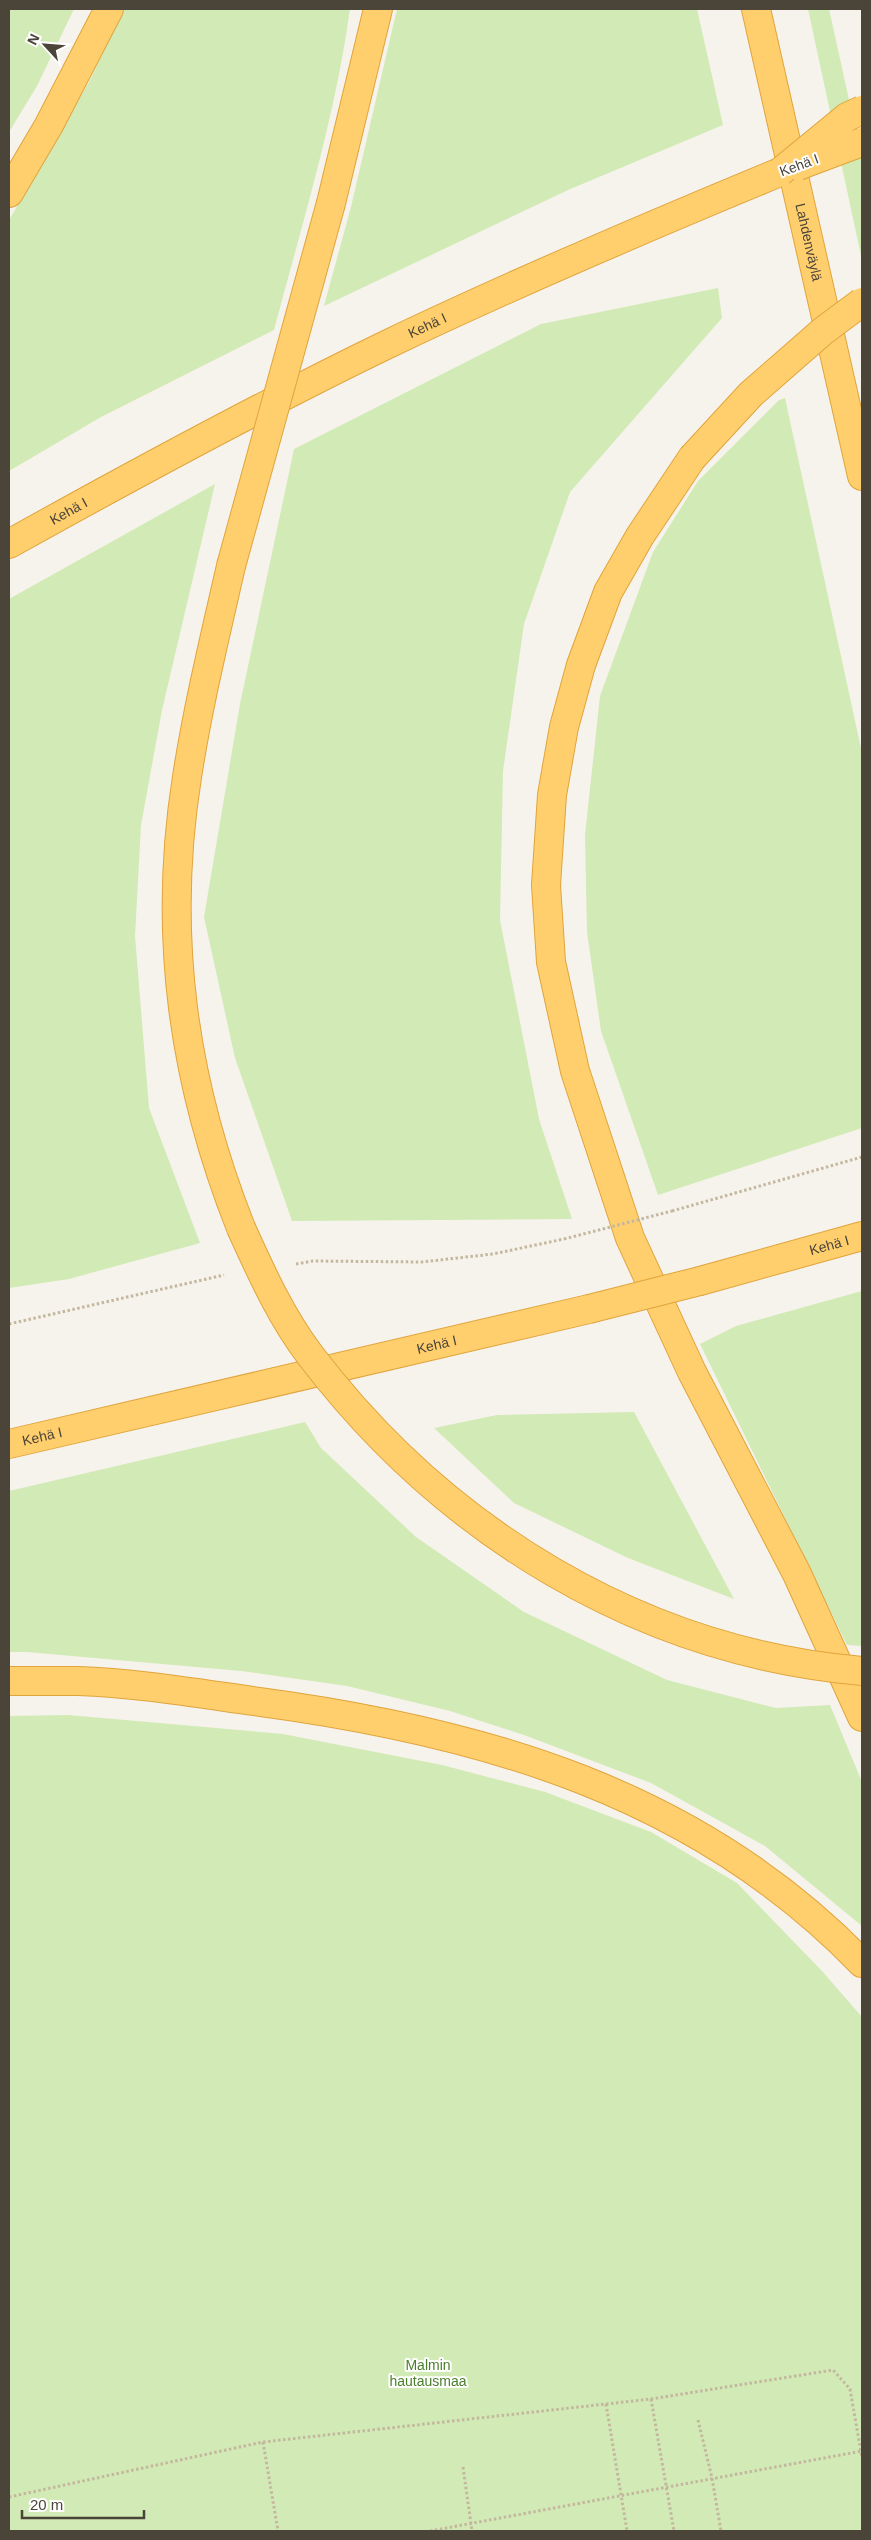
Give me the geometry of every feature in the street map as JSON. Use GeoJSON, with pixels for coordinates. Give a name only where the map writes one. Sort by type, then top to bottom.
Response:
{"type":"FeatureCollection","features":[{"type":"Feature","properties":{"kind":"highway"},"geometry":{"type":"LineString","coordinates":[[9,193],[49,125],[109,9]]}},
{"type":"Feature","properties":{"kind":"highway"},"geometry":{"type":"LineString","coordinates":[[378,9],[331,203],[231,566],[201,700],[186,778],[178,858],[176,920],[183,1022],[193,1076],[221,1177],[265,1281],[309,1354],[385,1442],[429,1485],[480,1526],[574,1585],[626,1610],[694,1637],[820,1668],[862,1671]]}},
{"type":"Feature","properties":{"kind":"highway","name":"Lahdenväylä"},"geometry":{"type":"LineString","coordinates":[[756,9],[862,476]]}},
{"type":"Feature","properties":{"kind":"highway"},"geometry":{"type":"LineString","coordinates":[[780,172],[847,117],[862,110]]}},
{"type":"Feature","properties":{"kind":"highway","name":"Kehä I"},"geometry":{"type":"LineString","coordinates":[[9,544],[158,460],[386,345],[654,224],[780,172],[862,142]]}},
{"type":"Feature","properties":{"kind":"highway"},"geometry":{"type":"LineString","coordinates":[[862,302],[823,331],[751,394],[692,458],[640,536],[608,592],[581,664],[564,728],[552,796],[546,884],[551,962],[575,1071],[630,1238],[692,1372],[796,1574],[862,1717]]}},
{"type":"Feature","properties":{"kind":"highway","name":"Kehä I"},"geometry":{"type":"LineString","coordinates":[[9,1444],[589,1309],[700,1281],[862,1236]]}},
{"type":"Feature","properties":{"kind":"highway"},"geometry":{"type":"LineString","coordinates":[[9,1681],[80,1681],[179,1691],[291,1706],[400,1724],[516,1755],[620,1794],[682,1824],[733,1854],[780,1888],[862,1963]]}},
{"type":"Feature","properties":{"kind":"path"},"geometry":{"type":"LineString","coordinates":[[564,1239],[672,1211],[862,1157]]}},
{"type":"Feature","properties":{"kind":"path"},"geometry":{"type":"LineString","coordinates":[[9,2497],[263,2442],[651,2399],[833,2370],[850,2390],[862,2458]]}},
{"type":"Feature","properties":{"kind":"path"},"geometry":{"type":"LineString","coordinates":[[651,2399],[674,2531]]}},
{"type":"Feature","properties":{"kind":"path"},"geometry":{"type":"LineString","coordinates":[[606,2404],[627,2531]]}},
{"type":"Feature","properties":{"kind":"path"},"geometry":{"type":"LineString","coordinates":[[698,2420],[712,2478],[721,2531]]}},
{"type":"Feature","properties":{"kind":"path"},"geometry":{"type":"LineString","coordinates":[[263,2442],[278,2531]]}},
{"type":"Feature","properties":{"kind":"path"},"geometry":{"type":"LineString","coordinates":[[430,2531],[862,2450]]}},
{"type":"Feature","properties":{"kind":"path"},"geometry":{"type":"LineString","coordinates":[[463,2467],[472,2531]]}},
{"type":"Feature","properties":{"kind":"green space"},"geometry":{"type":"Polygon","coordinates":[[[9,9],[74,9],[37,86],[9,132],[9,9]]]}},
{"type":"Feature","properties":{"kind":"green space"},"geometry":{"type":"Polygon","coordinates":[[[124,9],[350,9],[344,50],[327,131],[274,330],[101,417],[9,471],[9,220],[89,82],[124,9]]]}},
{"type":"Feature","properties":{"kind":"green space"},"geometry":{"type":"Polygon","coordinates":[[[397,9],[697,9],[723,125],[568,190],[324,306],[351,207],[397,9]]]}},
{"type":"Feature","properties":{"kind":"green space"},"geometry":{"type":"Polygon","coordinates":[[[808,9],[829,9],[862,159],[862,260],[808,9]]]}},
{"type":"Feature","properties":{"kind":"green space"},"geometry":{"type":"Polygon","coordinates":[[[718,288],[722,318],[570,492],[524,624],[503,771],[500,920],[539,1119],[572,1219],[292,1221],[235,1058],[204,917],[240,704],[294,449],[541,324],[718,288]]]}},
{"type":"Feature","properties":{"kind":"green space"},"geometry":{"type":"Polygon","coordinates":[[[785,398],[862,753],[862,1128],[658,1195],[601,1031],[587,932],[585,835],[600,696],[653,552],[698,481],[779,400],[785,398]]]}},
{"type":"Feature","properties":{"kind":"green space"},"geometry":{"type":"Polygon","coordinates":[[[215,484],[162,710],[141,825],[135,936],[149,1108],[200,1243],[69,1279],[9,1288],[9,599],[215,484]]]}},
{"type":"Feature","properties":{"kind":"green space"},"geometry":{"type":"Polygon","coordinates":[[[862,1291],[862,1646],[847,1645],[700,1344],[736,1326],[862,1291]]]}},
{"type":"Feature","properties":{"kind":"green space"},"geometry":{"type":"Polygon","coordinates":[[[634,1412],[734,1599],[628,1558],[514,1503],[434,1428],[497,1415],[634,1412]]]}},
{"type":"Feature","properties":{"kind":"green space"},"geometry":{"type":"Polygon","coordinates":[[[305,1422],[321,1448],[416,1537],[524,1612],[667,1680],[776,1708],[830,1705],[862,1782],[862,1926],[765,1846],[651,1783],[524,1735],[450,1711],[347,1686],[241,1671],[9,1652],[9,1491],[305,1422]]]}},
{"type":"Feature","properties":{"kind":"green space","name":"Malmin hautausmaa"},"geometry":{"type":"Polygon","coordinates":[[[68,1715],[283,1734],[442,1765],[545,1792],[651,1832],[737,1883],[822,1971],[862,2017],[862,2531],[9,2531],[9,1716],[68,1715]]]}}]}
